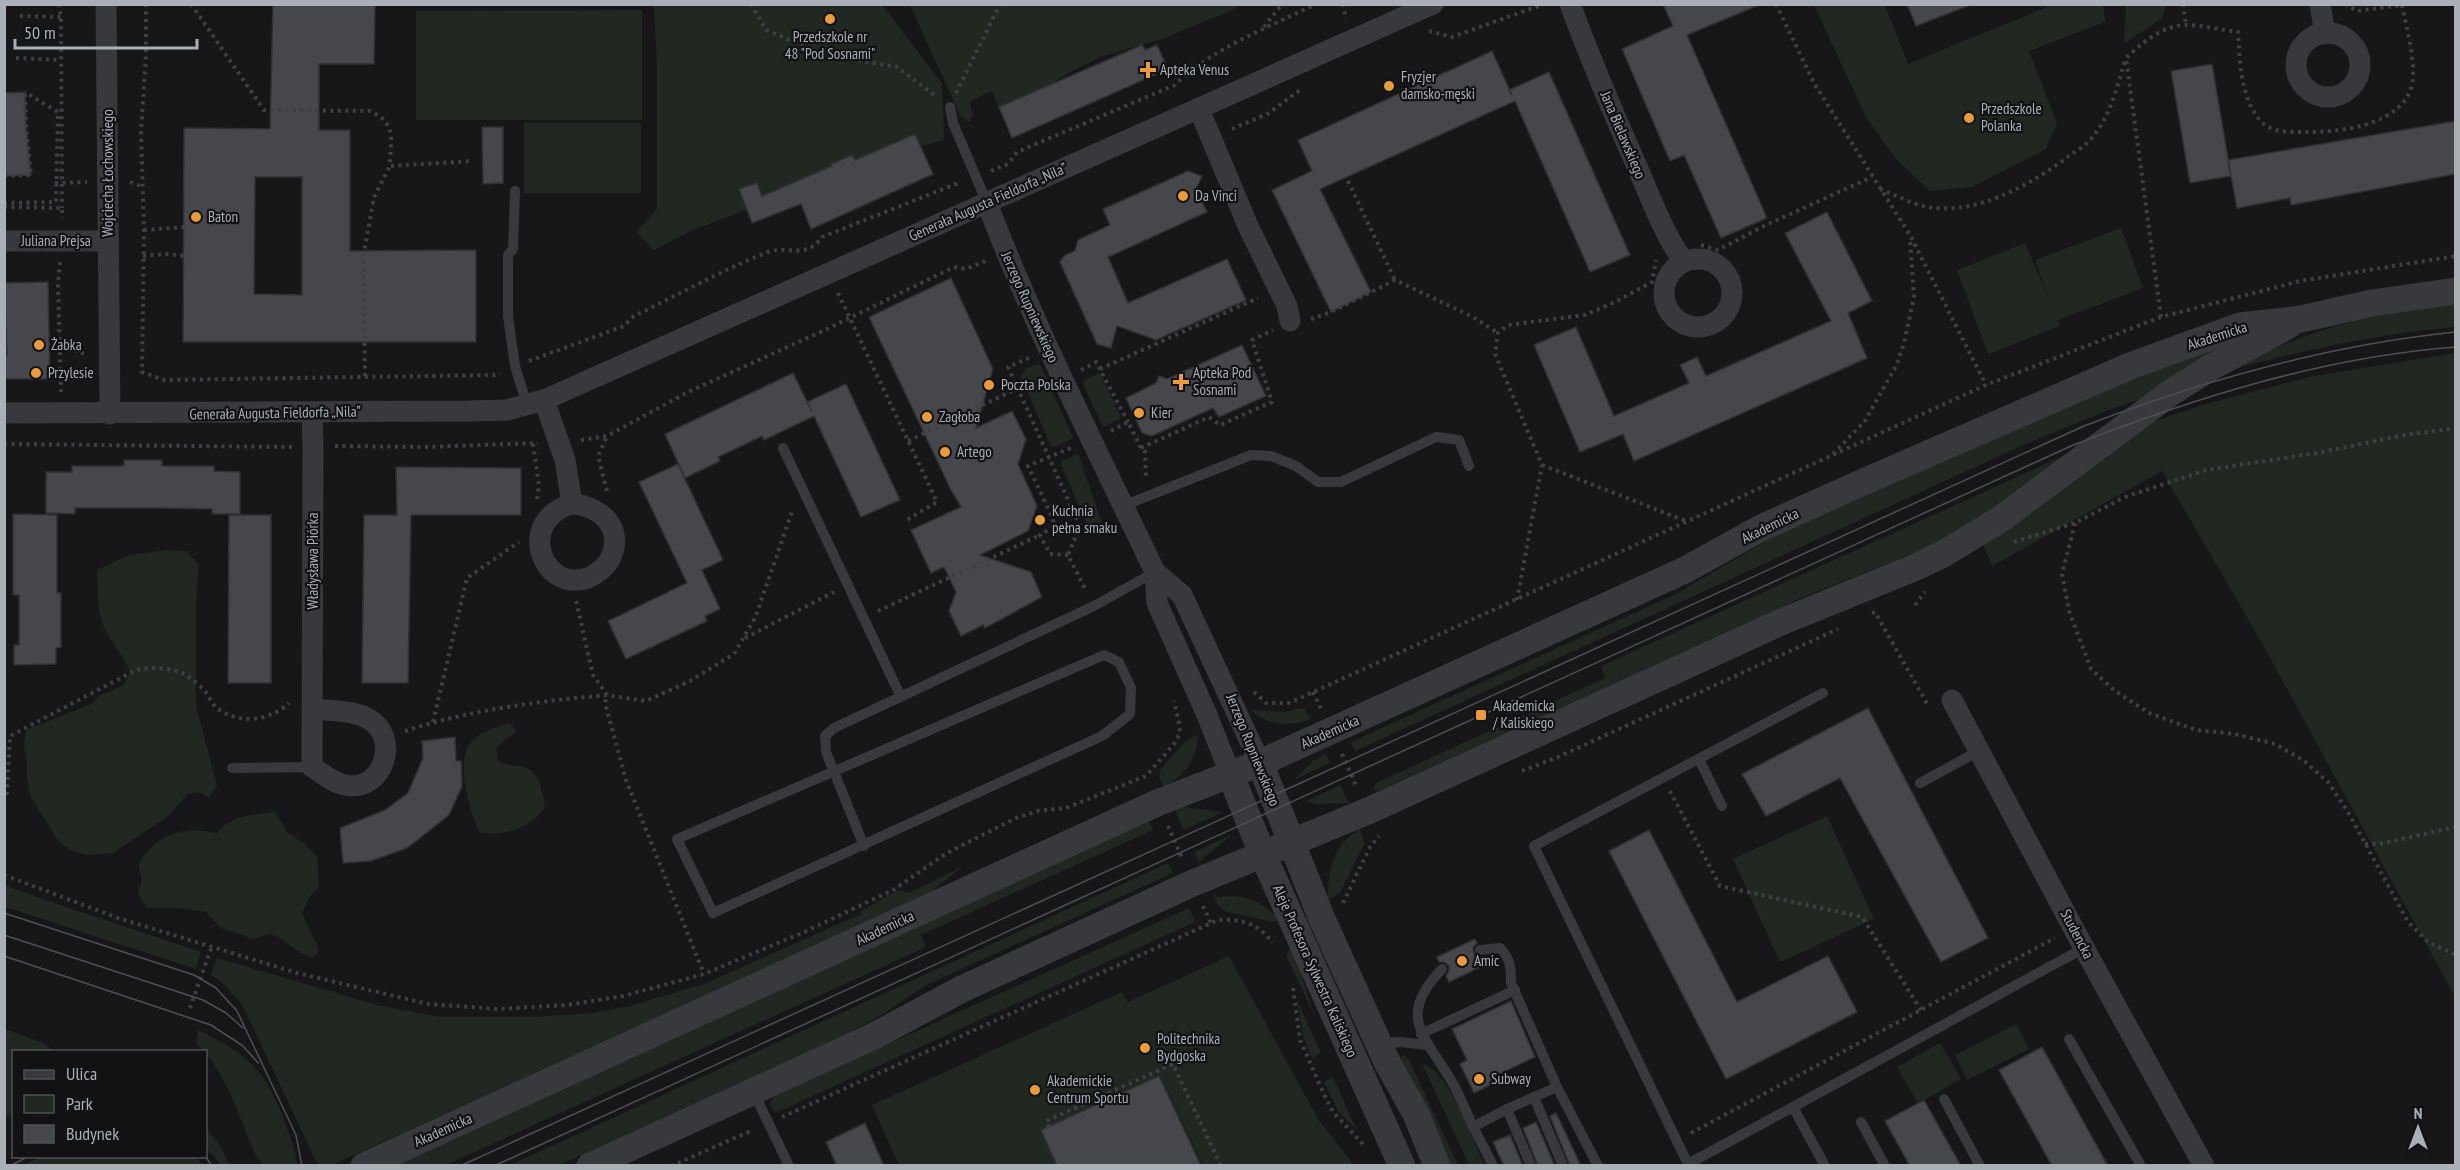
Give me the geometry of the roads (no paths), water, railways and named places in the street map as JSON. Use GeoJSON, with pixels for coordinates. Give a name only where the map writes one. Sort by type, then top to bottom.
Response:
{"type":"FeatureCollection","features":[{"type":"Feature","properties":{"kind":"street","name":"Wojciecha Łochowskiego"},"geometry":{"type":"LineString","coordinates":[[106,4],[108,241],[101,348],[110,414]]}},
{"type":"Feature","properties":{"kind":"street","name":"Generała Augusta Fieldorfa „Nila”"},"geometry":{"type":"LineString","coordinates":[[4,413],[479,411],[507,410],[536,403],[1199,109],[1401,11],[1433,4]]}},
{"type":"Feature","properties":{"kind":"street","name":"Jana Bielawskiego"},"geometry":{"type":"LineString","coordinates":[[1570,4],[1614,115],[1671,243],[1683,261]]}},
{"type":"Feature","properties":{"kind":"street"},"geometry":{"type":"LineString","coordinates":[[2320,4],[2325,34]]}},
{"type":"Feature","properties":{"kind":"street"},"geometry":{"type":"LineString","coordinates":[[1199,109],[1248,225],[1287,306],[1290,321]]}},
{"type":"Feature","properties":{"kind":"street","name":"Jerzego Rupniewskiego"},"geometry":{"type":"LineString","coordinates":[[987,203],[1006,254],[1155,572],[1157,603],[1207,715],[1231,776]]}},
{"type":"Feature","properties":{"kind":"street","name":"Juliana Prejsa"},"geometry":{"type":"LineString","coordinates":[[4,241],[108,241]]}},
{"type":"Feature","properties":{"kind":"street","name":"Akademicka"},"geometry":{"type":"LineString","coordinates":[[364,1166],[1157,803],[1231,776],[1685,570],[1761,528],[2130,366],[2240,326],[2301,319],[2372,303],[2456,291]]}},
{"type":"Feature","properties":{"kind":"street","name":"Akademicka"},"geometry":{"type":"LineString","coordinates":[[590,1166],[874,1036],[962,989],[1262,853],[1368,811],[1781,622],[1885,581],[1945,553],[2043,489],[2169,394],[2208,369],[2301,319]]}},
{"type":"Feature","properties":{"kind":"street"},"geometry":{"type":"LineString","coordinates":[[536,403],[565,459],[572,504]]}},
{"type":"Feature","properties":{"kind":"street","name":"Władysława Piórka"},"geometry":{"type":"LineString","coordinates":[[312,413],[312,767]]}},
{"type":"Feature","properties":{"kind":"street"},"geometry":{"type":"LineString","coordinates":[[572,504],[585,505],[597,510],[607,519],[614,533],[614,546],[610,558],[596,574],[584,579],[571,579],[553,571],[542,557],[538,544],[540,531],[549,516],[559,508],[572,504]]}},
{"type":"Feature","properties":{"kind":"street","name":"Jerzego Rupniewskiego"},"geometry":{"type":"LineString","coordinates":[[1155,572],[1182,595],[1260,763],[1290,841]]}},
{"type":"Feature","properties":{"kind":"street","name":"Studencka"},"geometry":{"type":"LineString","coordinates":[[1952,700],[2202,1165]]}},
{"type":"Feature","properties":{"kind":"street"},"geometry":{"type":"LineString","coordinates":[[312,709],[368,718],[376,724],[385,739],[387,753],[376,776],[359,785],[345,785],[312,767]]}},
{"type":"Feature","properties":{"kind":"street","name":"Aleje Profesora Sylwestra Kaliskiego"},"geometry":{"type":"LineString","coordinates":[[1231,776],[1262,853],[1402,1166]]}},
{"type":"Feature","properties":{"kind":"street","name":"Aleje Profesora Sylwestra Kaliskiego"},"geometry":{"type":"LineString","coordinates":[[1290,841],[1378,1043],[1416,1114],[1437,1166]]}},
{"type":"Feature","properties":{"kind":"lane"},"geometry":{"type":"LineString","coordinates":[[950,107],[954,123],[987,203]]}},
{"type":"Feature","properties":{"kind":"lane"},"geometry":{"type":"LineString","coordinates":[[515,191],[513,249],[508,255],[508,316],[515,366],[536,403]]}},
{"type":"Feature","properties":{"kind":"lane"},"geometry":{"type":"LineString","coordinates":[[1123,506],[1251,455],[1271,456],[1296,466],[1318,482],[1341,482],[1436,437],[1459,440],[1468,466]]}},
{"type":"Feature","properties":{"kind":"lane"},"geometry":{"type":"LineString","coordinates":[[783,448],[901,697]]}},
{"type":"Feature","properties":{"kind":"lane"},"geometry":{"type":"LineString","coordinates":[[864,846],[832,772],[826,752],[825,736],[834,728],[1094,606],[1155,572]]}},
{"type":"Feature","properties":{"kind":"lane"},"geometry":{"type":"LineString","coordinates":[[1104,655],[1119,662],[1131,688],[1130,714],[1102,736],[713,913],[677,839],[832,772],[1104,655]]}},
{"type":"Feature","properties":{"kind":"lane"},"geometry":{"type":"LineString","coordinates":[[1823,693],[1533,846],[1688,1164],[2084,948]]}},
{"type":"Feature","properties":{"kind":"lane"},"geometry":{"type":"LineString","coordinates":[[1920,783],[1979,751]]}},
{"type":"Feature","properties":{"kind":"lane"},"geometry":{"type":"LineString","coordinates":[[1699,759],[1722,806]]}},
{"type":"Feature","properties":{"kind":"lane"},"geometry":{"type":"LineString","coordinates":[[232,768],[312,767]]}},
{"type":"Feature","properties":{"kind":"lane"},"geometry":{"type":"LineString","coordinates":[[1480,950],[1500,948],[1507,955],[1511,968],[1511,983],[1557,1088],[1598,1166]]}},
{"type":"Feature","properties":{"kind":"lane"},"geometry":{"type":"LineString","coordinates":[[1442,969],[1426,986],[1422,994],[1420,1034],[1452,1081],[1493,1166]]}},
{"type":"Feature","properties":{"kind":"lane"},"geometry":{"type":"LineString","coordinates":[[1420,1034],[1515,990]]}},
{"type":"Feature","properties":{"kind":"lane"},"geometry":{"type":"LineString","coordinates":[[2068,1039],[2140,1166]]}},
{"type":"Feature","properties":{"kind":"lane"},"geometry":{"type":"LineString","coordinates":[[1378,1043],[1400,1042],[1427,1045]]}},
{"type":"Feature","properties":{"kind":"lane"},"geometry":{"type":"LineString","coordinates":[[1473,1127],[1507,1108],[1557,1088]]}},
{"type":"Feature","properties":{"kind":"lane"},"geometry":{"type":"LineString","coordinates":[[753,1091],[789,1166]]}},
{"type":"Feature","properties":{"kind":"lane"},"geometry":{"type":"LineString","coordinates":[[1534,1097],[1563,1166]]}},
{"type":"Feature","properties":{"kind":"lane"},"geometry":{"type":"LineString","coordinates":[[1944,1099],[1980,1166]]}},
{"type":"Feature","properties":{"kind":"lane"},"geometry":{"type":"LineString","coordinates":[[1793,1107],[1825,1166]]}},
{"type":"Feature","properties":{"kind":"lane"},"geometry":{"type":"LineString","coordinates":[[1507,1108],[1531,1166]]}},
{"type":"Feature","properties":{"kind":"lane"},"geometry":{"type":"LineString","coordinates":[[1861,1122],[1885,1166]]}},
{"type":"Feature","properties":{"kind":"tram line"},"geometry":{"type":"LineString","coordinates":[[460,1166],[2084,426],[2220,379],[2313,355],[2456,332]]}},
{"type":"Feature","properties":{"kind":"tram line"},"geometry":{"type":"LineString","coordinates":[[494,1166],[2071,446],[2164,412],[2260,382],[2357,360],[2456,347]]}},
{"type":"Feature","properties":{"kind":"tram line"},"geometry":{"type":"LineString","coordinates":[[4,913],[194,975],[216,988],[237,1011],[296,1135],[302,1166]]}},
{"type":"Feature","properties":{"kind":"tram line"},"geometry":{"type":"LineString","coordinates":[[4,935],[203,1000],[226,1013],[243,1028]]}},
{"type":"Feature","properties":{"kind":"tram line"},"geometry":{"type":"LineString","coordinates":[[4,956],[211,1025],[243,1046],[258,1063]]}},
{"type":"Feature","properties":{"kind":"tram line"},"geometry":{"type":"LineString","coordinates":[[10,1166],[25,1158]]}},
{"type":"Feature","properties":{"kind":"tram line"},"geometry":{"type":"LineString","coordinates":[[206,1158],[212,1166]]}},
{"type":"Feature","properties":{"kind":"place","name":"Przedszkole nr 48 \"Pod Sosnami\""},"geometry":{"type":"Point","coordinates":[830,19]}},
{"type":"Feature","properties":{"kind":"place","name":"Apteka Venus"},"geometry":{"type":"Point","coordinates":[1148,70]}},
{"type":"Feature","properties":{"kind":"place","name":"Fryzjer damsko-męski"},"geometry":{"type":"Point","coordinates":[1389,86]}},
{"type":"Feature","properties":{"kind":"place","name":"Przedszkole Polanka"},"geometry":{"type":"Point","coordinates":[1969,118]}},
{"type":"Feature","properties":{"kind":"place","name":"Da Vinci"},"geometry":{"type":"Point","coordinates":[1183,196]}},
{"type":"Feature","properties":{"kind":"place","name":"Baton"},"geometry":{"type":"Point","coordinates":[196,217]}},
{"type":"Feature","properties":{"kind":"place","name":"Żabka"},"geometry":{"type":"Point","coordinates":[39,345]}},
{"type":"Feature","properties":{"kind":"place","name":"Przylesie"},"geometry":{"type":"Point","coordinates":[36,373]}},
{"type":"Feature","properties":{"kind":"place","name":"Apteka Pod Sosnami"},"geometry":{"type":"Point","coordinates":[1181,382]}},
{"type":"Feature","properties":{"kind":"place","name":"Poczta Polska"},"geometry":{"type":"Point","coordinates":[989,385]}},
{"type":"Feature","properties":{"kind":"place","name":"Kier"},"geometry":{"type":"Point","coordinates":[1139,413]}},
{"type":"Feature","properties":{"kind":"place","name":"Zagłoba"},"geometry":{"type":"Point","coordinates":[927,417]}},
{"type":"Feature","properties":{"kind":"place","name":"Artego"},"geometry":{"type":"Point","coordinates":[945,452]}},
{"type":"Feature","properties":{"kind":"place","name":"Kuchnia pełna smaku"},"geometry":{"type":"Point","coordinates":[1040,520]}},
{"type":"Feature","properties":{"kind":"place","name":"Akademicka / Kaliskiego"},"geometry":{"type":"Point","coordinates":[1481,715]}},
{"type":"Feature","properties":{"kind":"place","name":"Amic"},"geometry":{"type":"Point","coordinates":[1462,961]}},
{"type":"Feature","properties":{"kind":"place","name":"Politechnika Bydgoska"},"geometry":{"type":"Point","coordinates":[1145,1048]}},
{"type":"Feature","properties":{"kind":"place","name":"Subway"},"geometry":{"type":"Point","coordinates":[1479,1079]}},
{"type":"Feature","properties":{"kind":"place","name":"Akademickie Centrum Sportu"},"geometry":{"type":"Point","coordinates":[1035,1090]}}]}
